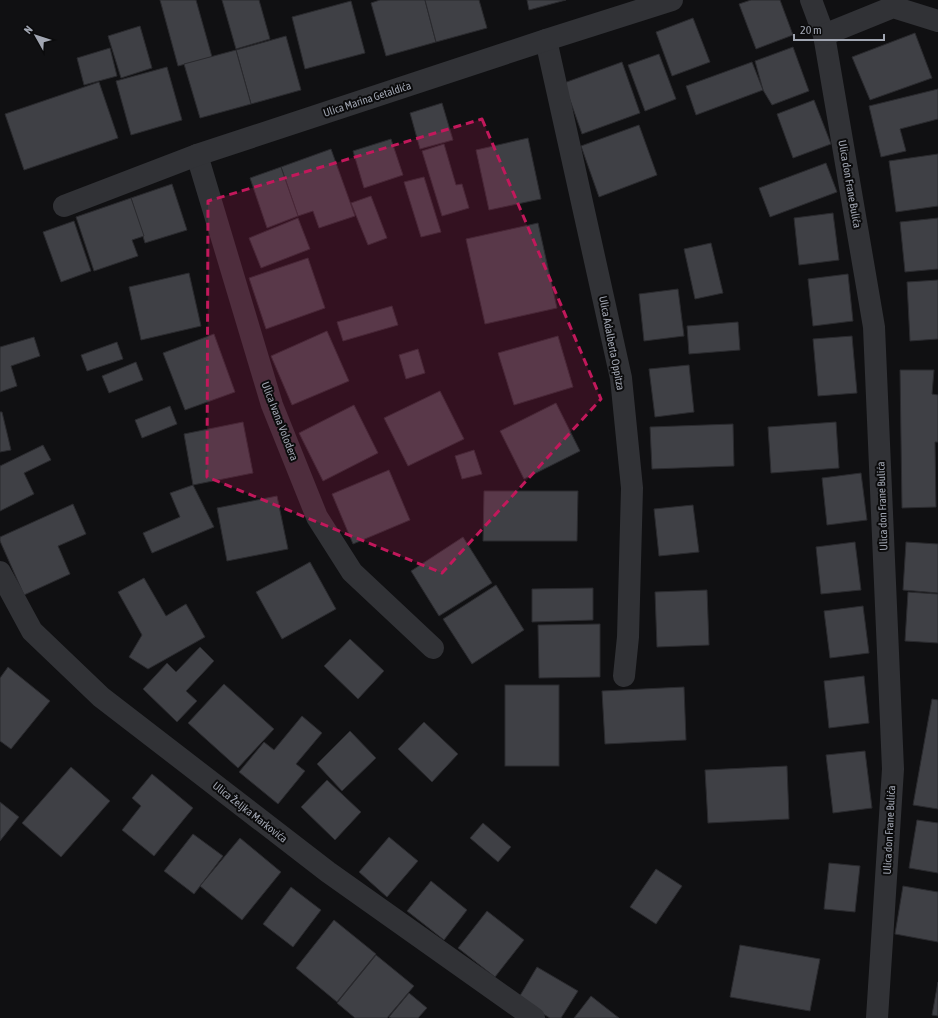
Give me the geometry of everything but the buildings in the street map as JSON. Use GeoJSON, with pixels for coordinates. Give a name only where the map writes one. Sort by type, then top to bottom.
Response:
{"type":"FeatureCollection","features":[{"type":"Feature","properties":{"kind":"street","name":"Ulica Marina Getaldića"},"geometry":{"type":"LineString","coordinates":[[64,206],[197,155],[672,0]]}},
{"type":"Feature","properties":{"kind":"street","name":"Ulica don Frane Bulića"},"geometry":{"type":"LineString","coordinates":[[811,0],[824,35],[874,327],[892,769],[877,1018]]}},
{"type":"Feature","properties":{"kind":"street"},"geometry":{"type":"LineString","coordinates":[[824,35],[892,7],[938,21]]}},
{"type":"Feature","properties":{"kind":"street","name":"Ulica Adalberta Oppitza"},"geometry":{"type":"LineString","coordinates":[[546,40],[621,378],[632,488],[628,637],[624,676]]}},
{"type":"Feature","properties":{"kind":"street","name":"Ulica Ivana Volodera"},"geometry":{"type":"LineString","coordinates":[[197,155],[272,406],[317,517],[352,572],[433,648]]}},
{"type":"Feature","properties":{"kind":"street","name":"Ulica Željka Markovića"},"geometry":{"type":"LineString","coordinates":[[0,572],[32,631],[101,697],[328,872],[534,1018]]}},
{"type":"Feature","properties":{"kind":"highlighted area"},"geometry":{"type":"Polygon","coordinates":[[[482,119],[601,399],[442,573],[207,477],[208,201],[482,119]]]}}]}
